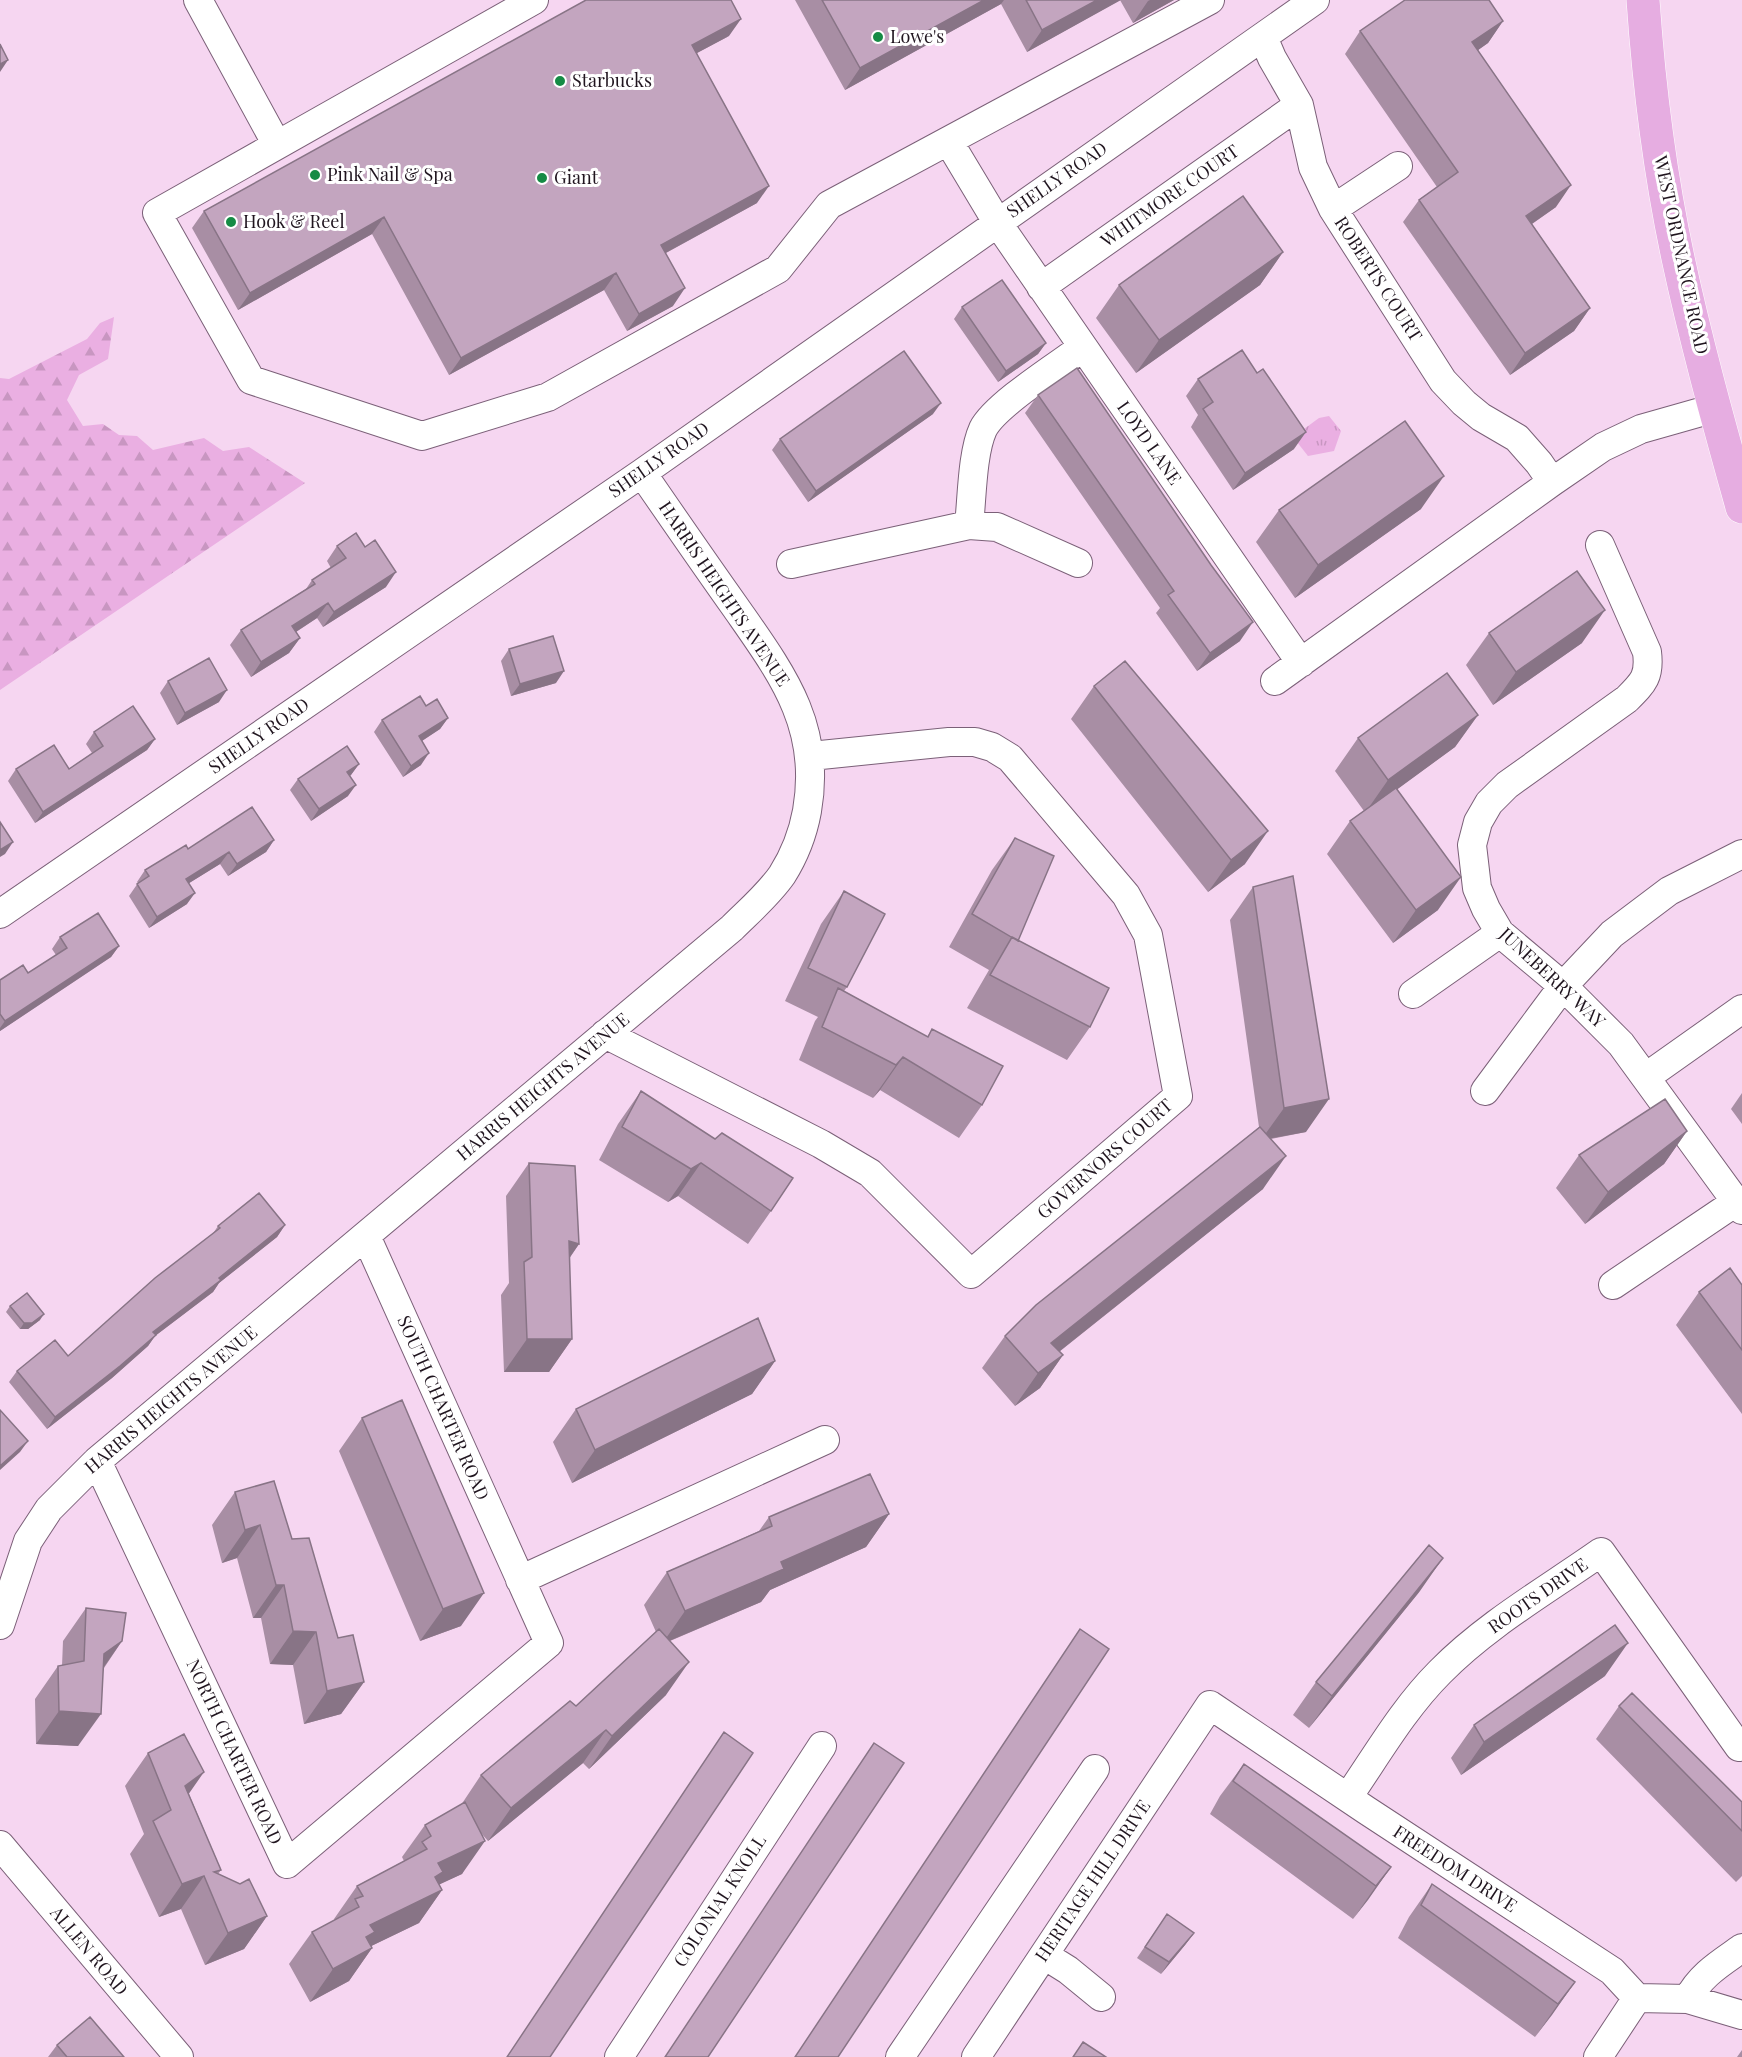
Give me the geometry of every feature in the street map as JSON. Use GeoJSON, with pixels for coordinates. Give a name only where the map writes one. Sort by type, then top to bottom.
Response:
{"type":"FeatureCollection","features":[{"type":"Feature","properties":{"kind":"main road","name":"WEST ORDNANCE ROAD"},"geometry":{"type":"LineString","coordinates":[[1643,0],[1660,156],[1678,257],[1714,408],[1742,507]]}},
{"type":"Feature","properties":{"kind":"street"},"geometry":{"type":"LineString","coordinates":[[198,0],[278,145]]}},
{"type":"Feature","properties":{"kind":"street"},"geometry":{"type":"LineString","coordinates":[[534,0],[157,213],[251,380],[422,436],[548,397],[778,269],[829,205],[1210,0]]}},
{"type":"Feature","properties":{"kind":"street","name":"SHELLY ROAD"},"geometry":{"type":"LineString","coordinates":[[0,914],[642,473],[1315,0]]}},
{"type":"Feature","properties":{"kind":"street","name":"ROBERTS COURT"},"geometry":{"type":"LineString","coordinates":[[1263,37],[1272,58],[1299,105],[1313,166],[1333,209],[1443,381],[1481,417],[1517,438],[1552,482]]}},
{"type":"Feature","properties":{"kind":"street","name":"WHITMORE COURT"},"geometry":{"type":"LineString","coordinates":[[1041,287],[1299,105]]}},
{"type":"Feature","properties":{"kind":"street","name":"LOYD LANE"},"geometry":{"type":"LineString","coordinates":[[949,142],[997,222],[1301,663]]}},
{"type":"Feature","properties":{"kind":"street"},"geometry":{"type":"LineString","coordinates":[[1333,209],[1398,166]]}},
{"type":"Feature","properties":{"kind":"street"},"geometry":{"type":"LineString","coordinates":[[969,525],[977,448],[983,428],[1012,399],[1083,347]]}},
{"type":"Feature","properties":{"kind":"street"},"geometry":{"type":"LineString","coordinates":[[1275,681],[1603,447],[1641,429],[1714,408]]}},
{"type":"Feature","properties":{"kind":"street","name":"HARRIS HEIGHTS AVENUE"},"geometry":{"type":"LineString","coordinates":[[0,1625],[28,1540],[50,1509],[97,1461],[732,928],[782,874],[795,851],[805,825],[810,793],[811,756],[803,723],[790,693],[765,650],[642,473]]}},
{"type":"Feature","properties":{"kind":"street"},"geometry":{"type":"LineString","coordinates":[[791,564],[969,525],[997,528],[1078,563]]}},
{"type":"Feature","properties":{"kind":"street","name":"JUNEBERRY WAY"},"geometry":{"type":"LineString","coordinates":[[1600,545],[1647,652],[1649,666],[1644,682],[1628,699],[1507,785],[1489,803],[1478,822],[1472,845],[1477,888],[1500,933],[1563,986],[1622,1044],[1739,1206]]}},
{"type":"Feature","properties":{"kind":"street","name":"GOVERNORS COURT"},"geometry":{"type":"LineString","coordinates":[[605,1034],[810,1138],[870,1173],[971,1274],[1178,1096],[1149,935],[1126,895],[1010,758],[992,747],[975,742],[949,742],[811,756]]}},
{"type":"Feature","properties":{"kind":"street"},"geometry":{"type":"LineString","coordinates":[[1485,1091],[1563,986],[1612,934],[1669,891],[1742,854]]}},
{"type":"Feature","properties":{"kind":"street"},"geometry":{"type":"LineString","coordinates":[[1413,994],[1500,933]]}},
{"type":"Feature","properties":{"kind":"street"},"geometry":{"type":"LineString","coordinates":[[1646,1077],[1742,1009]]}},
{"type":"Feature","properties":{"kind":"street"},"geometry":{"type":"LineString","coordinates":[[1613,1285],[1739,1206]]}},
{"type":"Feature","properties":{"kind":"street","name":"SOUTH CHARTER ROAD"},"geometry":{"type":"LineString","coordinates":[[366,1236],[549,1643]]}},
{"type":"Feature","properties":{"kind":"street"},"geometry":{"type":"LineString","coordinates":[[520,1580],[825,1440]]}},
{"type":"Feature","properties":{"kind":"street","name":"NORTH CHARTER ROAD"},"geometry":{"type":"LineString","coordinates":[[97,1461],[287,1864],[549,1643]]}},
{"type":"Feature","properties":{"kind":"street","name":"ROOTS DRIVE"},"geometry":{"type":"LineString","coordinates":[[1348,1797],[1407,1710],[1439,1672],[1480,1636],[1601,1552],[1739,1747]]}},
{"type":"Feature","properties":{"kind":"street","name":"FREEDOM DRIVE"},"geometry":{"type":"LineString","coordinates":[[1210,1705],[1612,1971],[1637,1998]]}},
{"type":"Feature","properties":{"kind":"street","name":"HERITAGE HILL DRIVE"},"geometry":{"type":"LineString","coordinates":[[976,2057],[1210,1705]]}},
{"type":"Feature","properties":{"kind":"street","name":"COLONIAL KNOLL"},"geometry":{"type":"LineString","coordinates":[[619,2057],[822,1746]]}},
{"type":"Feature","properties":{"kind":"street"},"geometry":{"type":"LineString","coordinates":[[910,2054],[1095,1769]]}},
{"type":"Feature","properties":{"kind":"street","name":"ALLEN ROAD"},"geometry":{"type":"LineString","coordinates":[[0,1845],[179,2057]]}},
{"type":"Feature","properties":{"kind":"street"},"geometry":{"type":"LineString","coordinates":[[1688,1999],[1695,1985],[1712,1969],[1742,1948]]}},
{"type":"Feature","properties":{"kind":"street"},"geometry":{"type":"LineString","coordinates":[[1044,1955],[1068,1970],[1101,1997]]}},
{"type":"Feature","properties":{"kind":"street"},"geometry":{"type":"LineString","coordinates":[[1598,2057],[1637,1998],[1688,1999],[1742,2015]]}},
{"type":"Feature","properties":{"kind":"green space"},"geometry":{"type":"Polygon","coordinates":[[[114,317],[108,359],[79,375],[67,400],[83,426],[103,424],[119,435],[137,436],[153,450],[204,438],[223,451],[249,447],[305,483],[0,690],[0,378],[9,379],[87,339],[100,323],[114,317]]]}},
{"type":"Feature","properties":{"kind":"green space"},"geometry":{"type":"Polygon","coordinates":[[[1329,416],[1341,431],[1334,451],[1308,456],[1293,437],[1319,418],[1329,416]]]}},
{"type":"Feature","properties":{"kind":"building","name":"Giant"},"geometry":{"type":"Polygon","coordinates":[[[586,0],[731,0],[741,19],[692,45],[769,186],[661,245],[685,288],[639,314],[616,273],[461,358],[384,217],[250,293],[204,211],[586,0]]]}},
{"type":"Feature","properties":{"kind":"building"},"geometry":{"type":"Polygon","coordinates":[[[822,0],[984,0],[860,68],[822,0]]]}},
{"type":"Feature","properties":{"kind":"building"},"geometry":{"type":"Polygon","coordinates":[[[1026,0],[1097,0],[1042,30],[1026,0]]]}},
{"type":"Feature","properties":{"kind":"building"},"geometry":{"type":"Polygon","coordinates":[[[1405,0],[1489,0],[1503,21],[1472,42],[1571,185],[1526,216],[1590,308],[1525,353],[1419,200],[1458,172],[1360,31],[1405,0]]]}},
{"type":"Feature","properties":{"kind":"building"},"geometry":{"type":"Polygon","coordinates":[[[0,44],[8,60],[0,64],[0,44]]]}},
{"type":"Feature","properties":{"kind":"building"},"geometry":{"type":"Polygon","coordinates":[[[1243,196],[1283,252],[1159,340],[1119,285],[1243,196]]]}},
{"type":"Feature","properties":{"kind":"building"},"geometry":{"type":"Polygon","coordinates":[[[1002,280],[1046,343],[1006,371],[962,307],[1002,280]]]}},
{"type":"Feature","properties":{"kind":"building"},"geometry":{"type":"Polygon","coordinates":[[[1242,350],[1257,373],[1263,369],[1306,432],[1245,473],[1203,409],[1213,402],[1198,379],[1242,350]]]}},
{"type":"Feature","properties":{"kind":"building"},"geometry":{"type":"Polygon","coordinates":[[[904,351],[941,403],[816,491],[780,439],[904,351]]]}},
{"type":"Feature","properties":{"kind":"building"},"geometry":{"type":"Polygon","coordinates":[[[1077,368],[1211,565],[1253,622],[1210,653],[1168,595],[1174,591],[1038,395],[1077,368]]]}},
{"type":"Feature","properties":{"kind":"building"},"geometry":{"type":"Polygon","coordinates":[[[1405,421],[1444,476],[1318,565],[1279,510],[1405,421]]]}},
{"type":"Feature","properties":{"kind":"building"},"geometry":{"type":"Polygon","coordinates":[[[356,533],[365,547],[375,540],[396,572],[334,612],[328,603],[292,626],[300,638],[261,662],[241,630],[315,584],[312,580],[346,558],[337,546],[356,533]]]}},
{"type":"Feature","properties":{"kind":"building"},"geometry":{"type":"Polygon","coordinates":[[[1577,571],[1605,610],[1516,672],[1489,633],[1577,571]]]}},
{"type":"Feature","properties":{"kind":"building"},"geometry":{"type":"Polygon","coordinates":[[[553,636],[564,671],[520,684],[509,649],[553,636]]]}},
{"type":"Feature","properties":{"kind":"building"},"geometry":{"type":"Polygon","coordinates":[[[209,658],[227,690],[185,713],[168,681],[209,658]]]}},
{"type":"Feature","properties":{"kind":"building"},"geometry":{"type":"Polygon","coordinates":[[[1125,661],[1268,831],[1231,860],[1094,686],[1125,661]]]}},
{"type":"Feature","properties":{"kind":"building"},"geometry":{"type":"Polygon","coordinates":[[[1447,673],[1478,715],[1388,780],[1358,738],[1447,673]]]}},
{"type":"Feature","properties":{"kind":"building"},"geometry":{"type":"Polygon","coordinates":[[[420,696],[426,706],[437,699],[448,718],[419,736],[429,753],[411,766],[382,720],[420,696]]]}},
{"type":"Feature","properties":{"kind":"building"},"geometry":{"type":"Polygon","coordinates":[[[133,706],[155,739],[43,812],[16,769],[54,745],[69,769],[103,746],[94,732],[133,706]]]}},
{"type":"Feature","properties":{"kind":"building"},"geometry":{"type":"Polygon","coordinates":[[[347,746],[359,764],[347,772],[356,785],[319,809],[298,779],[347,746]]]}},
{"type":"Feature","properties":{"kind":"building"},"geometry":{"type":"Polygon","coordinates":[[[1396,788],[1461,877],[1416,910],[1350,821],[1396,788]]]}},
{"type":"Feature","properties":{"kind":"building"},"geometry":{"type":"Polygon","coordinates":[[[252,807],[274,840],[237,864],[229,852],[186,879],[195,893],[157,917],[137,884],[149,876],[145,870],[186,845],[188,849],[252,807]]]}},
{"type":"Feature","properties":{"kind":"building"},"geometry":{"type":"Polygon","coordinates":[[[0,822],[13,842],[0,850],[0,822]]]}},
{"type":"Feature","properties":{"kind":"building"},"geometry":{"type":"Polygon","coordinates":[[[1015,838],[1054,856],[1018,941],[972,914],[1015,838]]]}},
{"type":"Feature","properties":{"kind":"building"},"geometry":{"type":"Polygon","coordinates":[[[1293,876],[1329,1099],[1284,1108],[1253,887],[1293,876]]]}},
{"type":"Feature","properties":{"kind":"building"},"geometry":{"type":"Polygon","coordinates":[[[844,891],[885,914],[847,987],[808,968],[844,891]]]}},
{"type":"Feature","properties":{"kind":"building"},"geometry":{"type":"Polygon","coordinates":[[[98,913],[119,946],[5,1021],[0,1014],[0,980],[23,965],[28,973],[67,948],[60,937],[98,913]]]}},
{"type":"Feature","properties":{"kind":"building"},"geometry":{"type":"Polygon","coordinates":[[[1012,937],[1109,988],[1090,1027],[990,975],[1012,937]]]}},
{"type":"Feature","properties":{"kind":"building"},"geometry":{"type":"Polygon","coordinates":[[[838,988],[928,1037],[932,1029],[1003,1066],[982,1105],[903,1057],[896,1065],[822,1027],[838,988]]]}},
{"type":"Feature","properties":{"kind":"building"},"geometry":{"type":"Polygon","coordinates":[[[641,1091],[715,1139],[722,1133],[793,1178],[771,1211],[701,1163],[691,1169],[622,1127],[641,1091]]]}},
{"type":"Feature","properties":{"kind":"building"},"geometry":{"type":"Polygon","coordinates":[[[1665,1099],[1687,1131],[1608,1192],[1579,1155],[1665,1099]]]}},
{"type":"Feature","properties":{"kind":"building"},"geometry":{"type":"Polygon","coordinates":[[[1260,1127],[1286,1156],[1051,1343],[1063,1355],[1038,1373],[1005,1336],[1036,1305],[1260,1127]]]}},
{"type":"Feature","properties":{"kind":"building"},"geometry":{"type":"Polygon","coordinates":[[[529,1163],[575,1166],[579,1244],[569,1241],[572,1339],[527,1339],[524,1262],[532,1257],[529,1163]]]}},
{"type":"Feature","properties":{"kind":"building"},"geometry":{"type":"Polygon","coordinates":[[[259,1193],[285,1225],[219,1278],[221,1280],[153,1332],[156,1335],[120,1366],[55,1417],[17,1371],[55,1340],[68,1356],[155,1278],[220,1228],[218,1226],[259,1193]]]}},
{"type":"Feature","properties":{"kind":"building"},"geometry":{"type":"Polygon","coordinates":[[[1730,1268],[1742,1285],[1742,1350],[1699,1292],[1730,1268]]]}},
{"type":"Feature","properties":{"kind":"building"},"geometry":{"type":"Polygon","coordinates":[[[27,1293],[44,1314],[32,1323],[24,1323],[10,1306],[27,1293]]]}},
{"type":"Feature","properties":{"kind":"building"},"geometry":{"type":"Polygon","coordinates":[[[758,1318],[775,1361],[595,1450],[576,1409],[758,1318]]]}},
{"type":"Feature","properties":{"kind":"building"},"geometry":{"type":"Polygon","coordinates":[[[402,1400],[484,1593],[443,1609],[362,1418],[402,1400]]]}},
{"type":"Feature","properties":{"kind":"building"},"geometry":{"type":"Polygon","coordinates":[[[0,1410],[28,1441],[0,1466],[0,1410]]]}},
{"type":"Feature","properties":{"kind":"building"},"geometry":{"type":"Polygon","coordinates":[[[870,1474],[889,1514],[781,1562],[784,1569],[685,1611],[667,1572],[772,1526],[769,1517],[870,1474]]]}},
{"type":"Feature","properties":{"kind":"building"},"geometry":{"type":"Polygon","coordinates":[[[274,1481],[292,1539],[309,1538],[338,1638],[353,1635],[364,1682],[327,1691],[316,1632],[293,1631],[284,1585],[276,1585],[260,1525],[245,1530],[235,1492],[274,1481]]]}},
{"type":"Feature","properties":{"kind":"building"},"geometry":{"type":"Polygon","coordinates":[[[1429,1545],[1443,1558],[1332,1696],[1316,1682],[1429,1545]]]}},
{"type":"Feature","properties":{"kind":"building"},"geometry":{"type":"Polygon","coordinates":[[[86,1608],[126,1613],[122,1641],[104,1654],[101,1714],[59,1711],[58,1666],[84,1661],[86,1608]]]}},
{"type":"Feature","properties":{"kind":"building"},"geometry":{"type":"Polygon","coordinates":[[[1615,1625],[1628,1643],[1484,1742],[1474,1725],[1615,1625]]]}},
{"type":"Feature","properties":{"kind":"building"},"geometry":{"type":"Polygon","coordinates":[[[659,1629],[689,1662],[612,1736],[606,1730],[511,1808],[481,1775],[570,1701],[576,1706],[659,1629]]]}},
{"type":"Feature","properties":{"kind":"building"},"geometry":{"type":"Polygon","coordinates":[[[1080,1629],[1109,1649],[838,2057],[795,2057],[1080,1629]]]}},
{"type":"Feature","properties":{"kind":"building"},"geometry":{"type":"Polygon","coordinates":[[[1632,1693],[1742,1802],[1742,1831],[1619,1706],[1632,1693]]]}},
{"type":"Feature","properties":{"kind":"building"},"geometry":{"type":"Polygon","coordinates":[[[724,1732],[753,1753],[550,2057],[507,2057],[724,1732]]]}},
{"type":"Feature","properties":{"kind":"building"},"geometry":{"type":"Polygon","coordinates":[[[184,1734],[204,1772],[185,1786],[221,1870],[214,1872],[240,1884],[249,1879],[267,1916],[228,1933],[204,1876],[182,1884],[153,1821],[171,1810],[148,1753],[184,1734]]]}},
{"type":"Feature","properties":{"kind":"building"},"geometry":{"type":"Polygon","coordinates":[[[874,1743],[904,1763],[708,2057],[665,2057],[874,1743]]]}},
{"type":"Feature","properties":{"kind":"building"},"geometry":{"type":"Polygon","coordinates":[[[1244,1764],[1391,1867],[1376,1886],[1233,1781],[1244,1764]]]}},
{"type":"Feature","properties":{"kind":"building"},"geometry":{"type":"Polygon","coordinates":[[[465,1802],[485,1841],[438,1863],[443,1872],[435,1877],[442,1890],[370,1925],[375,1932],[366,1937],[372,1948],[333,1969],[312,1932],[359,1907],[355,1899],[363,1896],[357,1886],[427,1849],[422,1842],[431,1836],[425,1825],[465,1802]]]}},
{"type":"Feature","properties":{"kind":"building"},"geometry":{"type":"Polygon","coordinates":[[[1432,1884],[1575,1982],[1558,2004],[1421,1905],[1432,1884]]]}},
{"type":"Feature","properties":{"kind":"building"},"geometry":{"type":"Polygon","coordinates":[[[1167,1914],[1194,1933],[1169,1962],[1145,1947],[1167,1914]]]}},
{"type":"Feature","properties":{"kind":"building"},"geometry":{"type":"Polygon","coordinates":[[[90,2017],[124,2057],[67,2057],[57,2045],[90,2017]]]}},
{"type":"Feature","properties":{"kind":"building"},"geometry":{"type":"Polygon","coordinates":[[[1083,2042],[1106,2057],[1073,2057],[1083,2042]]]}},
{"type":"Feature","properties":{"kind":"place","name":"Lowe's"},"geometry":{"type":"Point","coordinates":[878,37]}},
{"type":"Feature","properties":{"kind":"place","name":"Starbucks"},"geometry":{"type":"Point","coordinates":[560,81]}},
{"type":"Feature","properties":{"kind":"place","name":"Pink Nail & Spa"},"geometry":{"type":"Point","coordinates":[315,175]}},
{"type":"Feature","properties":{"kind":"place","name":"Giant"},"geometry":{"type":"Point","coordinates":[542,178]}},
{"type":"Feature","properties":{"kind":"place","name":"Hook & Reel"},"geometry":{"type":"Point","coordinates":[231,222]}}]}
